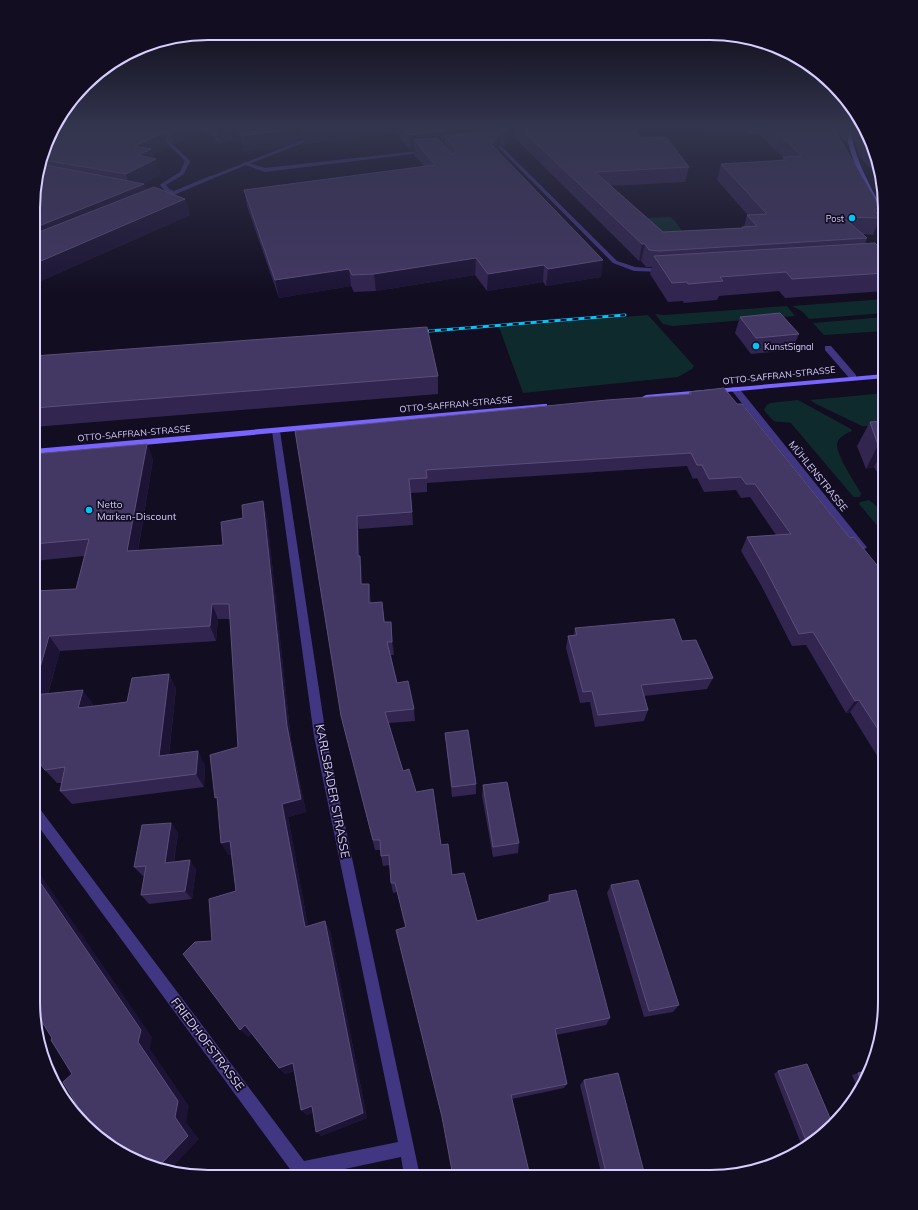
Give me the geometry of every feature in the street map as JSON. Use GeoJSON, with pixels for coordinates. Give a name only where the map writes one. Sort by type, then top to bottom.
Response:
{"type":"FeatureCollection","features":[{"type":"Feature","properties":{"kind":"main road"},"geometry":{"type":"LineString","coordinates":[[867,182],[878,205]]}},
{"type":"Feature","properties":{"kind":"main road","name":"OTTO-SAFFRAN-STRASSE"},"geometry":{"type":"LineString","coordinates":[[640,398],[878,376]]}},
{"type":"Feature","properties":{"kind":"main road","name":"OTTO-SAFFRAN-STRASSE"},"geometry":{"type":"LineString","coordinates":[[40,451],[553,406]]}},
{"type":"Feature","properties":{"kind":"street"},"geometry":{"type":"LineString","coordinates":[[168,182],[163,185],[167,190],[175,193]]}},
{"type":"Feature","properties":{"kind":"street"},"geometry":{"type":"LineString","coordinates":[[153,200],[160,199],[199,182]]}},
{"type":"Feature","properties":{"kind":"street"},"geometry":{"type":"LineString","coordinates":[[533,182],[615,262],[634,269],[668,270]]}},
{"type":"Feature","properties":{"kind":"street"},"geometry":{"type":"LineString","coordinates":[[828,348],[853,378]]}},
{"type":"Feature","properties":{"kind":"street","name":"MÜHLENSTRASSE"},"geometry":{"type":"LineString","coordinates":[[735,389],[867,554]]}},
{"type":"Feature","properties":{"kind":"street","name":"KARLSBADER STRASSE"},"geometry":{"type":"LineString","coordinates":[[276,430],[320,736],[407,1148]]}},
{"type":"Feature","properties":{"kind":"street","name":"FRIEDHOFSTRASSE"},"geometry":{"type":"LineString","coordinates":[[40,819],[294,1170]]}},
{"type":"Feature","properties":{"kind":"street"},"geometry":{"type":"LineString","coordinates":[[407,1148],[411,1170]]}},
{"type":"Feature","properties":{"kind":"street","name":"FRIEDHOFSTRASSE"},"geometry":{"type":"LineString","coordinates":[[309,1170],[407,1148]]}},
{"type":"Feature","properties":{"kind":"green space"},"geometry":{"type":"Polygon","coordinates":[[[670,217],[675,221],[691,243],[673,244],[644,218],[670,217]]]}},
{"type":"Feature","properties":{"kind":"green space"},"geometry":{"type":"Polygon","coordinates":[[[878,300],[878,314],[809,319],[803,312],[792,306],[878,300]]]}},
{"type":"Feature","properties":{"kind":"green space"},"geometry":{"type":"Polygon","coordinates":[[[787,306],[795,316],[673,326],[663,324],[655,314],[664,315],[787,306]]]}},
{"type":"Feature","properties":{"kind":"green space"},"geometry":{"type":"Polygon","coordinates":[[[648,315],[694,366],[692,369],[678,377],[523,393],[499,327],[648,315]]]}},
{"type":"Feature","properties":{"kind":"green space"},"geometry":{"type":"Polygon","coordinates":[[[878,318],[878,331],[824,335],[813,323],[878,318]]]}},
{"type":"Feature","properties":{"kind":"green space"},"geometry":{"type":"Polygon","coordinates":[[[878,394],[878,427],[862,426],[810,400],[878,394]]]}},
{"type":"Feature","properties":{"kind":"green space"},"geometry":{"type":"Polygon","coordinates":[[[798,400],[851,429],[852,431],[840,438],[837,445],[843,462],[861,493],[860,497],[854,497],[851,494],[791,423],[776,422],[764,410],[770,403],[798,400]]]}},
{"type":"Feature","properties":{"kind":"green space"},"geometry":{"type":"Polygon","coordinates":[[[869,500],[878,507],[878,527],[859,504],[860,502],[869,500]]]}},
{"type":"Feature","properties":{"kind":"building"},"geometry":{"type":"Polygon","coordinates":[[[42,182],[136,182],[144,184],[40,226],[42,182]]]}},
{"type":"Feature","properties":{"kind":"building"},"geometry":{"type":"Polygon","coordinates":[[[302,182],[528,182],[603,260],[548,269],[544,265],[488,274],[476,258],[374,274],[352,275],[349,269],[275,280],[244,190],[302,182]]]}},
{"type":"Feature","properties":{"kind":"building"},"geometry":{"type":"Polygon","coordinates":[[[577,182],[607,182],[663,232],[757,226],[747,215],[767,214],[738,182],[865,182],[878,204],[878,209],[874,209],[878,215],[878,218],[843,217],[867,238],[659,251],[649,250],[645,244],[642,244],[577,182]]]}},
{"type":"Feature","properties":{"kind":"building"},"geometry":{"type":"Polygon","coordinates":[[[154,187],[185,199],[40,261],[40,232],[154,187]]]}},
{"type":"Feature","properties":{"kind":"building"},"geometry":{"type":"Polygon","coordinates":[[[875,243],[878,246],[878,273],[792,279],[786,272],[720,277],[723,281],[688,284],[687,282],[672,283],[654,256],[875,243]]]}},
{"type":"Feature","properties":{"kind":"building"},"geometry":{"type":"Polygon","coordinates":[[[780,313],[799,334],[756,338],[740,317],[780,313]]]}},
{"type":"Feature","properties":{"kind":"building"},"geometry":{"type":"Polygon","coordinates":[[[427,327],[438,376],[40,408],[40,356],[427,327]]]}},
{"type":"Feature","properties":{"kind":"building"},"geometry":{"type":"Polygon","coordinates":[[[724,388],[737,404],[742,404],[850,538],[854,537],[878,566],[878,729],[859,700],[855,701],[813,632],[799,634],[747,537],[791,534],[755,484],[746,484],[741,477],[709,479],[702,465],[697,465],[691,453],[426,470],[427,478],[409,479],[412,512],[357,516],[358,556],[360,556],[361,584],[369,584],[369,603],[382,602],[384,622],[391,622],[392,642],[387,642],[397,683],[408,681],[414,709],[385,712],[403,771],[409,769],[416,792],[433,789],[441,845],[448,844],[452,875],[464,873],[477,921],[550,901],[549,895],[576,890],[610,1018],[555,1029],[567,1084],[511,1095],[529,1170],[452,1170],[442,1117],[396,930],[406,927],[395,883],[391,883],[389,855],[381,856],[380,840],[373,840],[341,716],[295,431],[607,400],[691,394],[690,392],[724,388]]]}},
{"type":"Feature","properties":{"kind":"building"},"geometry":{"type":"Polygon","coordinates":[[[878,421],[878,445],[870,422],[878,421]]]}},
{"type":"Feature","properties":{"kind":"building"},"geometry":{"type":"Polygon","coordinates":[[[147,444],[127,551],[223,545],[221,522],[243,518],[242,505],[263,501],[287,726],[301,799],[282,804],[305,927],[325,921],[363,1113],[316,1132],[312,1106],[301,1110],[293,1063],[279,1068],[245,1025],[240,1030],[183,954],[195,942],[212,941],[209,899],[236,891],[230,841],[221,843],[217,797],[215,798],[210,755],[238,747],[229,604],[212,604],[210,626],[49,636],[40,668],[40,591],[76,589],[89,539],[40,543],[40,453],[147,444]]]}},
{"type":"Feature","properties":{"kind":"building"},"geometry":{"type":"Polygon","coordinates":[[[674,619],[682,641],[696,640],[713,678],[641,685],[648,710],[598,715],[592,691],[583,692],[568,636],[577,635],[575,628],[674,619]]]}},
{"type":"Feature","properties":{"kind":"building"},"geometry":{"type":"Polygon","coordinates":[[[169,674],[159,756],[198,751],[196,774],[60,791],[65,767],[45,770],[40,764],[40,694],[83,690],[78,708],[127,702],[132,678],[169,674]]]}},
{"type":"Feature","properties":{"kind":"building"},"geometry":{"type":"Polygon","coordinates":[[[468,730],[476,784],[452,787],[445,733],[468,730]]]}},
{"type":"Feature","properties":{"kind":"building"},"geometry":{"type":"Polygon","coordinates":[[[507,782],[519,843],[493,847],[483,785],[507,782]]]}},
{"type":"Feature","properties":{"kind":"building"},"geometry":{"type":"Polygon","coordinates":[[[171,823],[165,863],[190,860],[185,891],[141,895],[146,866],[134,867],[142,825],[171,823]]]}},
{"type":"Feature","properties":{"kind":"building"},"geometry":{"type":"Polygon","coordinates":[[[638,880],[679,1005],[649,1011],[611,885],[638,880]]]}},
{"type":"Feature","properties":{"kind":"building"},"geometry":{"type":"Polygon","coordinates":[[[40,882],[141,1030],[138,1042],[178,1101],[175,1117],[188,1136],[162,1163],[133,1153],[114,1142],[82,1113],[63,1082],[72,1074],[51,1040],[52,1038],[41,1020],[40,1013],[40,882]]]}},
{"type":"Feature","properties":{"kind":"building"},"geometry":{"type":"Polygon","coordinates":[[[807,1064],[831,1119],[806,1140],[778,1071],[807,1064]]]}},
{"type":"Feature","properties":{"kind":"building"},"geometry":{"type":"Polygon","coordinates":[[[863,1072],[860,1078],[858,1073],[863,1072]]]}},
{"type":"Feature","properties":{"kind":"building"},"geometry":{"type":"Polygon","coordinates":[[[618,1073],[643,1170],[605,1170],[584,1080],[618,1073]]]}},
{"type":"Feature","properties":{"kind":"railway"},"geometry":{"type":"LineString","coordinates":[[417,332],[625,315]]}},
{"type":"Feature","properties":{"kind":"place","name":"Post"},"geometry":{"type":"Point","coordinates":[852,218]}},
{"type":"Feature","properties":{"kind":"place","name":"KunstSignal"},"geometry":{"type":"Point","coordinates":[756,346]}},
{"type":"Feature","properties":{"kind":"place","name":"Netto Marken-Discount"},"geometry":{"type":"Point","coordinates":[89,510]}}]}
